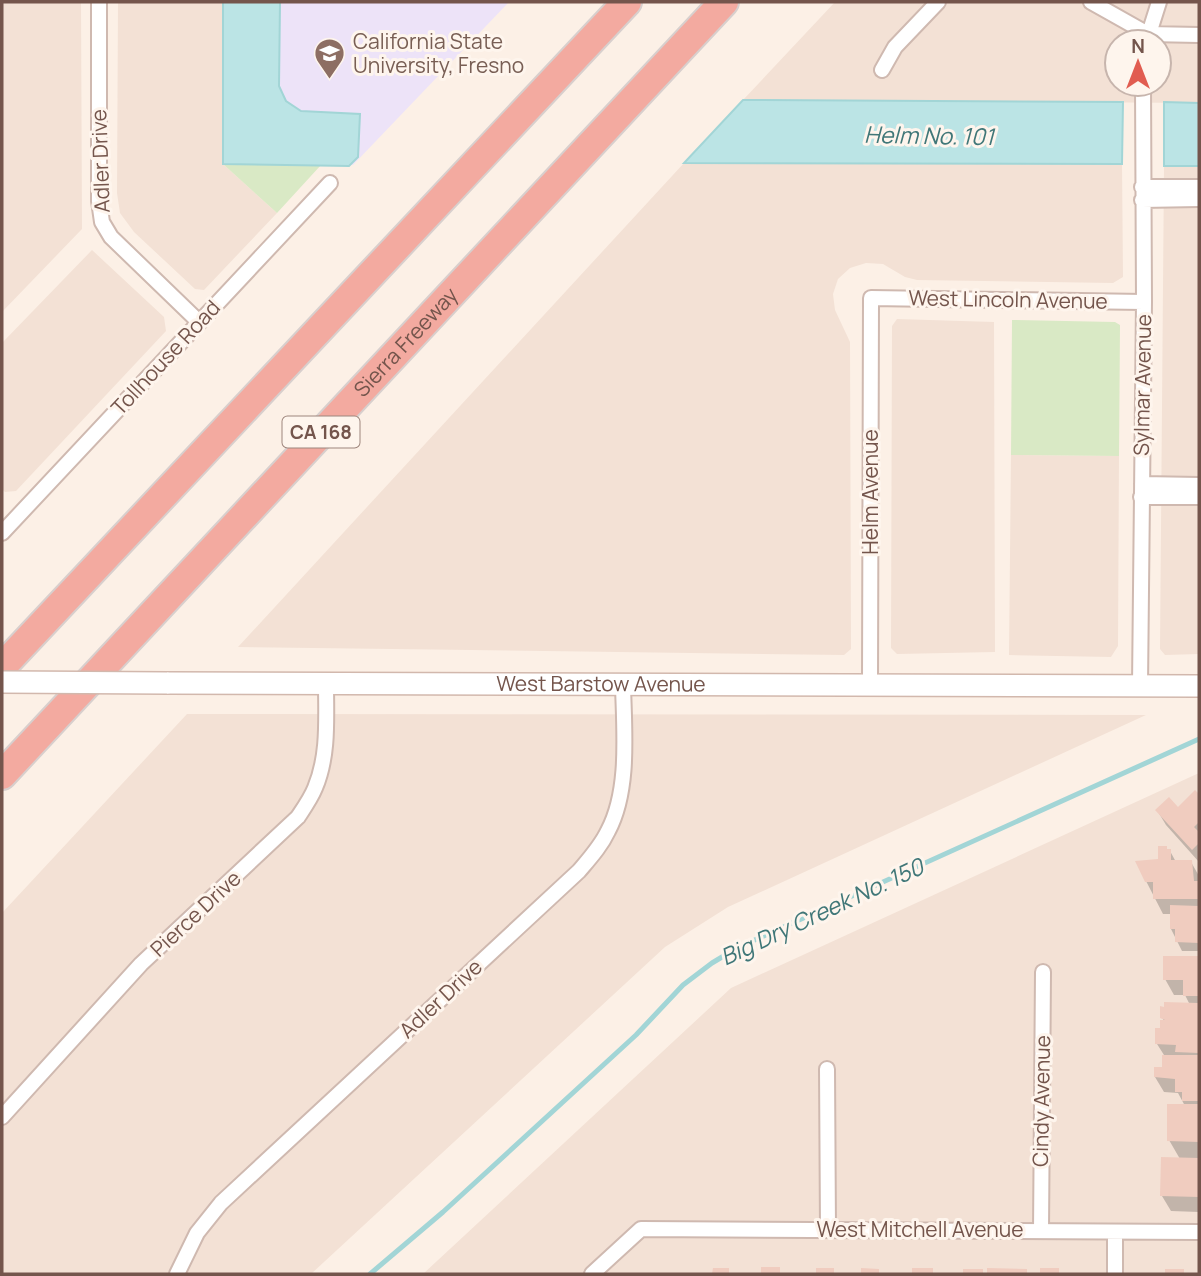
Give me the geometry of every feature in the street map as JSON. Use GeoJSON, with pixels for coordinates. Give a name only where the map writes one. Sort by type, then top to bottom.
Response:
{"type":"FeatureCollection","features":[{"type":"Feature","properties":{"kind":"highway"},"geometry":{"type":"LineString","coordinates":[[2,667],[627,2]]}},
{"type":"Feature","properties":{"kind":"highway","name":"Sierra Freeway"},"geometry":{"type":"LineString","coordinates":[[2,775],[724,2]]}},
{"type":"Feature","properties":{"kind":"main road","name":"West Barstow Avenue"},"geometry":{"type":"LineString","coordinates":[[2,682],[1199,686]]}},
{"type":"Feature","properties":{"kind":"street","name":"Adler Drive"},"geometry":{"type":"LineString","coordinates":[[99,2],[99,201],[102,222],[122,250],[199,323]]}},
{"type":"Feature","properties":{"kind":"street"},"geometry":{"type":"LineString","coordinates":[[883,70],[895,47],[938,2]]}},
{"type":"Feature","properties":{"kind":"street"},"geometry":{"type":"LineString","coordinates":[[1091,2],[1131,28]]}},
{"type":"Feature","properties":{"kind":"street"},"geometry":{"type":"LineString","coordinates":[[1150,28],[1159,2]]}},
{"type":"Feature","properties":{"kind":"street"},"geometry":{"type":"LineString","coordinates":[[1173,36],[1199,35]]}},
{"type":"Feature","properties":{"kind":"street","name":"Sylmar Avenue"},"geometry":{"type":"LineString","coordinates":[[1140,686],[1144,302],[1143,98]]}},
{"type":"Feature","properties":{"kind":"street","name":"Tollhouse Road"},"geometry":{"type":"LineString","coordinates":[[4,526],[330,183]]}},
{"type":"Feature","properties":{"kind":"street"},"geometry":{"type":"LineString","coordinates":[[1142,193],[1199,187]]}},
{"type":"Feature","properties":{"kind":"street"},"geometry":{"type":"LineString","coordinates":[[1142,193],[1199,199]]}},
{"type":"Feature","properties":{"kind":"street","name":"West Lincoln Avenue"},"geometry":{"type":"LineString","coordinates":[[872,298],[1144,302]]}},
{"type":"Feature","properties":{"kind":"street","name":"Helm Avenue"},"geometry":{"type":"LineString","coordinates":[[870,685],[872,298]]}},
{"type":"Feature","properties":{"kind":"street"},"geometry":{"type":"LineString","coordinates":[[1141,490],[1199,485]]}},
{"type":"Feature","properties":{"kind":"street"},"geometry":{"type":"LineString","coordinates":[[1141,490],[1199,498]]}},
{"type":"Feature","properties":{"kind":"street","name":"Pierce Drive"},"geometry":{"type":"LineString","coordinates":[[2,1116],[141,964],[298,817],[315,791],[323,766],[326,683]]}},
{"type":"Feature","properties":{"kind":"street","name":"Adler Drive"},"geometry":{"type":"LineString","coordinates":[[177,1274],[197,1233],[221,1203],[579,871],[599,848],[610,829],[618,804],[622,777],[623,685]]}},
{"type":"Feature","properties":{"kind":"street","name":"Cindy Avenue"},"geometry":{"type":"LineString","coordinates":[[1041,1231],[1043,972]]}},
{"type":"Feature","properties":{"kind":"street"},"geometry":{"type":"LineString","coordinates":[[827,1069],[828,1230]]}},
{"type":"Feature","properties":{"kind":"street","name":"West Mitchell Avenue"},"geometry":{"type":"LineString","coordinates":[[592,1274],[641,1229],[1199,1232]]}},
{"type":"Feature","properties":{"kind":"street"},"geometry":{"type":"LineString","coordinates":[[1115,1232],[1115,1274]]}},
{"type":"Feature","properties":{"kind":"shaded area"},"geometry":{"type":"Polygon","coordinates":[[[2,2],[81,2],[82,229],[2,312],[2,2]]]}},
{"type":"Feature","properties":{"kind":"shaded area"},"geometry":{"type":"Polygon","coordinates":[[[118,2],[223,2],[223,164],[277,213],[204,290],[195,289],[134,232],[120,213],[117,193],[118,2]]]}},
{"type":"Feature","properties":{"kind":"shaded area","name":"California State University, Fresno"},"geometry":{"type":"Polygon","coordinates":[[[227,2],[509,2],[353,165],[228,160],[227,2]]]}},
{"type":"Feature","properties":{"kind":"shaded area"},"geometry":{"type":"Polygon","coordinates":[[[835,2],[1199,2],[1199,103],[743,100],[835,2]]]}},
{"type":"Feature","properties":{"kind":"shaded area"},"geometry":{"type":"Polygon","coordinates":[[[684,163],[1122,164],[1123,277],[1113,283],[917,280],[905,277],[883,264],[866,263],[850,268],[838,279],[833,294],[835,310],[850,342],[851,649],[844,655],[238,647],[684,163]]]}},
{"type":"Feature","properties":{"kind":"shaded area"},"geometry":{"type":"Polygon","coordinates":[[[1164,166],[1199,166],[1199,654],[1165,655],[1160,649],[1164,166]]]}},
{"type":"Feature","properties":{"kind":"shaded area"},"geometry":{"type":"Polygon","coordinates":[[[92,250],[164,317],[166,331],[16,491],[5,492],[2,489],[2,343],[92,250]]]}},
{"type":"Feature","properties":{"kind":"shaded area"},"geometry":{"type":"Polygon","coordinates":[[[897,319],[994,322],[995,652],[897,654],[891,648],[892,326],[897,319]]]}},
{"type":"Feature","properties":{"kind":"shaded area"},"geometry":{"type":"Polygon","coordinates":[[[1011,455],[1119,456],[1118,646],[1111,657],[1009,655],[1011,455]]]}},
{"type":"Feature","properties":{"kind":"shaded area"},"geometry":{"type":"Polygon","coordinates":[[[187,714],[1146,715],[728,907],[665,947],[311,1274],[2,1274],[2,913],[187,714]]]}},
{"type":"Feature","properties":{"kind":"shaded area"},"geometry":{"type":"Polygon","coordinates":[[[1199,773],[1199,1274],[423,1274],[731,988],[1199,773]]]}},
{"type":"Feature","properties":{"kind":"green space"},"geometry":{"type":"Polygon","coordinates":[[[223,164],[321,165],[277,213],[223,164]]]}},
{"type":"Feature","properties":{"kind":"green space"},"geometry":{"type":"Polygon","coordinates":[[[1012,320],[1115,322],[1120,325],[1119,456],[1011,455],[1012,320]]]}},
{"type":"Feature","properties":{"kind":"water"},"geometry":{"type":"Polygon","coordinates":[[[223,2],[280,2],[279,86],[286,101],[301,111],[360,114],[358,157],[349,166],[223,164],[223,2]]]}},
{"type":"Feature","properties":{"kind":"water","name":"Helm No. 101"},"geometry":{"type":"Polygon","coordinates":[[[743,100],[1123,102],[1122,164],[684,163],[743,100]]]}},
{"type":"Feature","properties":{"kind":"water"},"geometry":{"type":"Polygon","coordinates":[[[1164,102],[1199,103],[1199,166],[1164,166],[1164,102]]]}},
{"type":"Feature","properties":{"kind":"building"},"geometry":{"type":"Polygon","coordinates":[[[1195,790],[1199,794],[1199,822],[1194,827],[1199,832],[1199,843],[1192,850],[1155,810],[1169,797],[1178,807],[1195,790]]]}},
{"type":"Feature","properties":{"kind":"building"},"geometry":{"type":"Polygon","coordinates":[[[1158,846],[1171,849],[1171,860],[1192,860],[1194,881],[1199,881],[1199,899],[1153,899],[1153,882],[1145,882],[1135,861],[1158,859],[1158,846]]]}},
{"type":"Feature","properties":{"kind":"building"},"geometry":{"type":"Polygon","coordinates":[[[1170,905],[1199,906],[1199,943],[1175,942],[1175,929],[1170,929],[1170,905]]]}},
{"type":"Feature","properties":{"kind":"building"},"geometry":{"type":"Polygon","coordinates":[[[1163,956],[1199,956],[1199,996],[1183,996],[1183,980],[1163,980],[1163,956]]]}},
{"type":"Feature","properties":{"kind":"building"},"geometry":{"type":"Polygon","coordinates":[[[1164,1002],[1198,1003],[1199,1053],[1175,1052],[1176,1045],[1155,1044],[1155,1028],[1160,1028],[1160,1020],[1165,1020],[1160,1018],[1160,1006],[1164,1007],[1164,1002]]]}},
{"type":"Feature","properties":{"kind":"building"},"geometry":{"type":"Polygon","coordinates":[[[1162,1055],[1199,1055],[1199,1101],[1182,1101],[1182,1092],[1175,1092],[1175,1079],[1154,1077],[1154,1067],[1162,1067],[1162,1055]]]}},
{"type":"Feature","properties":{"kind":"building"},"geometry":{"type":"Polygon","coordinates":[[[1167,1104],[1199,1104],[1199,1142],[1167,1141],[1167,1104]]]}},
{"type":"Feature","properties":{"kind":"building"},"geometry":{"type":"Polygon","coordinates":[[[1161,1157],[1199,1158],[1199,1197],[1160,1196],[1161,1157]]]}},
{"type":"Feature","properties":{"kind":"building"},"geometry":{"type":"Polygon","coordinates":[[[761,1267],[780,1267],[780,1274],[761,1274],[761,1267]]]}},
{"type":"Feature","properties":{"kind":"building"},"geometry":{"type":"Polygon","coordinates":[[[713,1268],[729,1268],[729,1274],[712,1274],[713,1268]]]}},
{"type":"Feature","properties":{"kind":"building"},"geometry":{"type":"Polygon","coordinates":[[[816,1268],[834,1268],[834,1274],[816,1274],[816,1268]]]}},
{"type":"Feature","properties":{"kind":"building"},"geometry":{"type":"Polygon","coordinates":[[[861,1268],[879,1269],[879,1274],[861,1274],[861,1268]]]}},
{"type":"Feature","properties":{"kind":"building"},"geometry":{"type":"Polygon","coordinates":[[[912,1268],[933,1268],[933,1274],[912,1274],[912,1268]]]}},
{"type":"Feature","properties":{"kind":"building"},"geometry":{"type":"Polygon","coordinates":[[[987,1268],[1027,1269],[1027,1274],[987,1274],[987,1268]]]}},
{"type":"Feature","properties":{"kind":"building"},"geometry":{"type":"Polygon","coordinates":[[[1040,1268],[1059,1268],[1059,1274],[1040,1274],[1040,1268]]]}},
{"type":"Feature","properties":{"kind":"building"},"geometry":{"type":"Polygon","coordinates":[[[963,1269],[983,1269],[983,1274],[963,1274],[963,1269]]]}},
{"type":"Feature","properties":{"kind":"building"},"geometry":{"type":"Polygon","coordinates":[[[1165,1269],[1184,1269],[1184,1274],[1165,1274],[1165,1269]]]}},
{"type":"Feature","properties":{"kind":"waterway","name":"Big Dry Creek No. 150"},"geometry":{"type":"LineString","coordinates":[[370,1274],[443,1212],[636,1035],[683,985],[712,963],[737,948],[1199,739]]}},
{"type":"Feature","properties":{"kind":"place","name":"California State University, Fresno"},"geometry":{"type":"Point","coordinates":[330,81]}}]}
